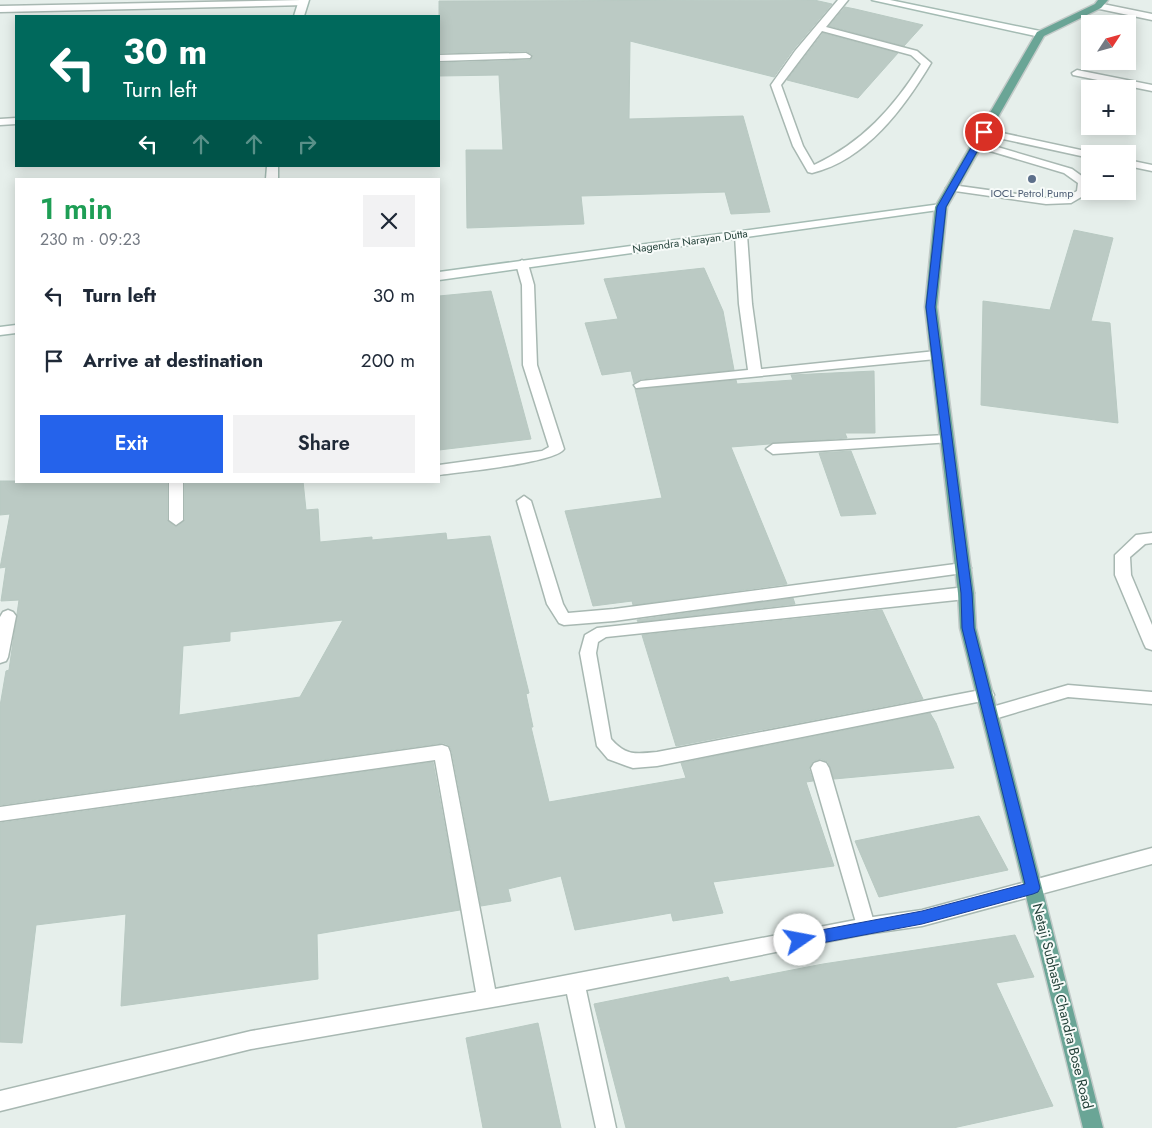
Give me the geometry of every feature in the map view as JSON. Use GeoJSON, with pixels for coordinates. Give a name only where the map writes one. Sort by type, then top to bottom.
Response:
{"type":"FeatureCollection","features":[{"type":"Feature","properties":{"kind":"main road"},"geometry":{"type":"LineString","coordinates":[[1040,34],[1101,3]]}},
{"type":"Feature","properties":{"kind":"main road","name":"Netaji Subhash Chandra Bose Road"},"geometry":{"type":"LineString","coordinates":[[1040,34],[941,207],[931,307],[966,593],[968,628],[1093,1128]]}},
{"type":"Feature","properties":{"kind":"street"},"geometry":{"type":"LineString","coordinates":[[820,28],[914,54],[926,63],[919,76],[878,126],[844,154],[812,170],[798,146],[776,85],[798,53],[843,0]]}},
{"type":"Feature","properties":{"kind":"street"},"geometry":{"type":"LineString","coordinates":[[876,0],[1040,34]]}},
{"type":"Feature","properties":{"kind":"street"},"geometry":{"type":"LineString","coordinates":[[0,9],[303,2],[299,15]]}},
{"type":"Feature","properties":{"kind":"street"},"geometry":{"type":"LineString","coordinates":[[1101,3],[1152,17]]}},
{"type":"Feature","properties":{"kind":"street"},"geometry":{"type":"LineString","coordinates":[[440,58],[526,56]]}},
{"type":"Feature","properties":{"kind":"street"},"geometry":{"type":"LineString","coordinates":[[1077,73],[1152,88]]}},
{"type":"Feature","properties":{"kind":"street"},"geometry":{"type":"LineString","coordinates":[[0,122],[15,121]]}},
{"type":"Feature","properties":{"kind":"street"},"geometry":{"type":"LineString","coordinates":[[980,138],[1081,154]]}},
{"type":"Feature","properties":{"kind":"street"},"geometry":{"type":"LineString","coordinates":[[952,188],[1046,201],[1068,201],[1082,193],[1084,182],[1068,171],[980,138]]}},
{"type":"Feature","properties":{"kind":"street"},"geometry":{"type":"LineString","coordinates":[[1136,165],[1152,168]]}},
{"type":"Feature","properties":{"kind":"street","name":"Nagendra Narayan Dutta"},"geometry":{"type":"LineString","coordinates":[[440,276],[941,207]]}},
{"type":"Feature","properties":{"kind":"street"},"geometry":{"type":"LineString","coordinates":[[741,234],[746,322],[756,374]]}},
{"type":"Feature","properties":{"kind":"street"},"geometry":{"type":"LineString","coordinates":[[440,470],[544,455],[557,449],[530,365],[528,285],[522,264]]}},
{"type":"Feature","properties":{"kind":"street"},"geometry":{"type":"LineString","coordinates":[[0,331],[15,329]]}},
{"type":"Feature","properties":{"kind":"street"},"geometry":{"type":"LineString","coordinates":[[641,385],[936,355]]}},
{"type":"Feature","properties":{"kind":"street"},"geometry":{"type":"LineString","coordinates":[[773,449],[946,439]]}},
{"type":"Feature","properties":{"kind":"street"},"geometry":{"type":"LineString","coordinates":[[176,483],[176,520]]}},
{"type":"Feature","properties":{"kind":"street"},"geometry":{"type":"LineString","coordinates":[[524,501],[555,604],[564,619],[614,615],[963,568]]}},
{"type":"Feature","properties":{"kind":"street"},"geometry":{"type":"LineString","coordinates":[[1152,538],[1141,539],[1122,555],[1123,574],[1152,644]]}},
{"type":"Feature","properties":{"kind":"street"},"geometry":{"type":"LineString","coordinates":[[966,593],[603,632],[591,639],[588,653],[603,741],[614,754],[633,761],[657,759],[986,696]]}},
{"type":"Feature","properties":{"kind":"street"},"geometry":{"type":"LineString","coordinates":[[0,658],[8,616]]}},
{"type":"Feature","properties":{"kind":"street"},"geometry":{"type":"LineString","coordinates":[[991,714],[1068,691],[1152,698]]}},
{"type":"Feature","properties":{"kind":"street"},"geometry":{"type":"LineString","coordinates":[[0,814],[442,752],[487,1000]]}},
{"type":"Feature","properties":{"kind":"street"},"geometry":{"type":"LineString","coordinates":[[820,768],[866,926]]}},
{"type":"Feature","properties":{"kind":"street"},"geometry":{"type":"LineString","coordinates":[[0,1100],[251,1040],[575,984],[866,926],[922,918],[1152,856]]}},
{"type":"Feature","properties":{"kind":"street"},"geometry":{"type":"LineString","coordinates":[[575,984],[606,1128]]}},
{"type":"Feature","properties":{"kind":"building"},"geometry":{"type":"Polygon","coordinates":[[[814,0],[832,4],[793,50],[774,77],[630,41],[629,119],[743,116],[770,212],[731,214],[725,192],[581,196],[584,224],[467,228],[466,150],[503,150],[499,75],[440,76],[440,63],[530,60],[533,55],[526,51],[440,53],[439,1],[814,0]]]}},
{"type":"Feature","properties":{"kind":"building"},"geometry":{"type":"Polygon","coordinates":[[[845,7],[923,25],[904,46],[829,26],[845,7]]]}},
{"type":"Feature","properties":{"kind":"building"},"geometry":{"type":"Polygon","coordinates":[[[823,33],[898,53],[858,98],[787,80],[823,33]]]}},
{"type":"Feature","properties":{"kind":"building"},"geometry":{"type":"Polygon","coordinates":[[[1074,230],[1113,238],[1091,321],[1110,323],[1118,423],[981,405],[983,301],[1050,310],[1074,230]]]}},
{"type":"Feature","properties":{"kind":"building"},"geometry":{"type":"Polygon","coordinates":[[[704,268],[723,311],[734,370],[641,379],[634,383],[631,371],[602,375],[585,323],[618,319],[604,279],[704,268]]]}},
{"type":"Feature","properties":{"kind":"building"},"geometry":{"type":"Polygon","coordinates":[[[491,291],[531,439],[440,450],[440,296],[491,291]]]}},
{"type":"Feature","properties":{"kind":"building"},"geometry":{"type":"Polygon","coordinates":[[[874,371],[875,433],[845,433],[847,438],[731,447],[787,584],[633,605],[632,601],[593,606],[565,511],[662,498],[635,389],[736,380],[737,384],[793,380],[791,375],[874,371]]]}},
{"type":"Feature","properties":{"kind":"building"},"geometry":{"type":"Polygon","coordinates":[[[851,451],[876,514],[841,516],[819,453],[851,451]]]}},
{"type":"Feature","properties":{"kind":"building"},"geometry":{"type":"Polygon","coordinates":[[[0,481],[15,481],[15,483],[167,483],[167,520],[176,527],[185,520],[185,483],[303,483],[306,510],[318,509],[320,542],[372,537],[372,540],[446,533],[447,540],[490,536],[529,693],[526,694],[533,727],[531,727],[549,802],[686,778],[681,763],[930,713],[954,768],[834,779],[828,762],[821,759],[813,761],[809,769],[813,781],[806,782],[834,866],[713,882],[723,913],[673,921],[671,913],[575,930],[561,876],[508,889],[511,901],[481,906],[452,752],[449,745],[443,743],[0,805],[0,706],[6,671],[9,670],[19,600],[1,601],[6,567],[0,568],[10,514],[0,515],[0,481]],[[343,620],[230,632],[230,641],[183,646],[179,715],[300,697],[343,620]]]}},
{"type":"Feature","properties":{"kind":"building"},"geometry":{"type":"Polygon","coordinates":[[[793,598],[795,604],[638,622],[637,620],[793,598]]]}},
{"type":"Feature","properties":{"kind":"building"},"geometry":{"type":"Polygon","coordinates":[[[882,610],[923,699],[676,746],[642,635],[882,610]]]}},
{"type":"Feature","properties":{"kind":"building"},"geometry":{"type":"Polygon","coordinates":[[[433,762],[460,910],[317,934],[318,979],[121,1006],[126,914],[36,925],[22,1043],[0,1042],[0,823],[433,762]]]}},
{"type":"Feature","properties":{"kind":"building"},"geometry":{"type":"Polygon","coordinates":[[[979,816],[1008,870],[879,897],[855,841],[979,816]]]}},
{"type":"Feature","properties":{"kind":"building"},"geometry":{"type":"Polygon","coordinates":[[[1015,935],[1034,977],[996,983],[1053,1106],[953,1128],[626,1128],[594,1004],[728,977],[730,982],[823,964],[1015,935]]]}},
{"type":"Feature","properties":{"kind":"building"},"geometry":{"type":"Polygon","coordinates":[[[538,1023],[561,1128],[483,1128],[466,1038],[538,1023]]]}},
{"type":"Feature","properties":{"kind":"place","name":"IOCL Petrol Pump"},"geometry":{"type":"Point","coordinates":[1032,179]}},
{"type":"Feature","properties":{"kind":"route"},"geometry":{"type":"LineString","coordinates":[[800,940],[866,926],[922,918],[1033,888],[968,628],[966,593],[931,307],[941,207],[984,132]]}}]}
